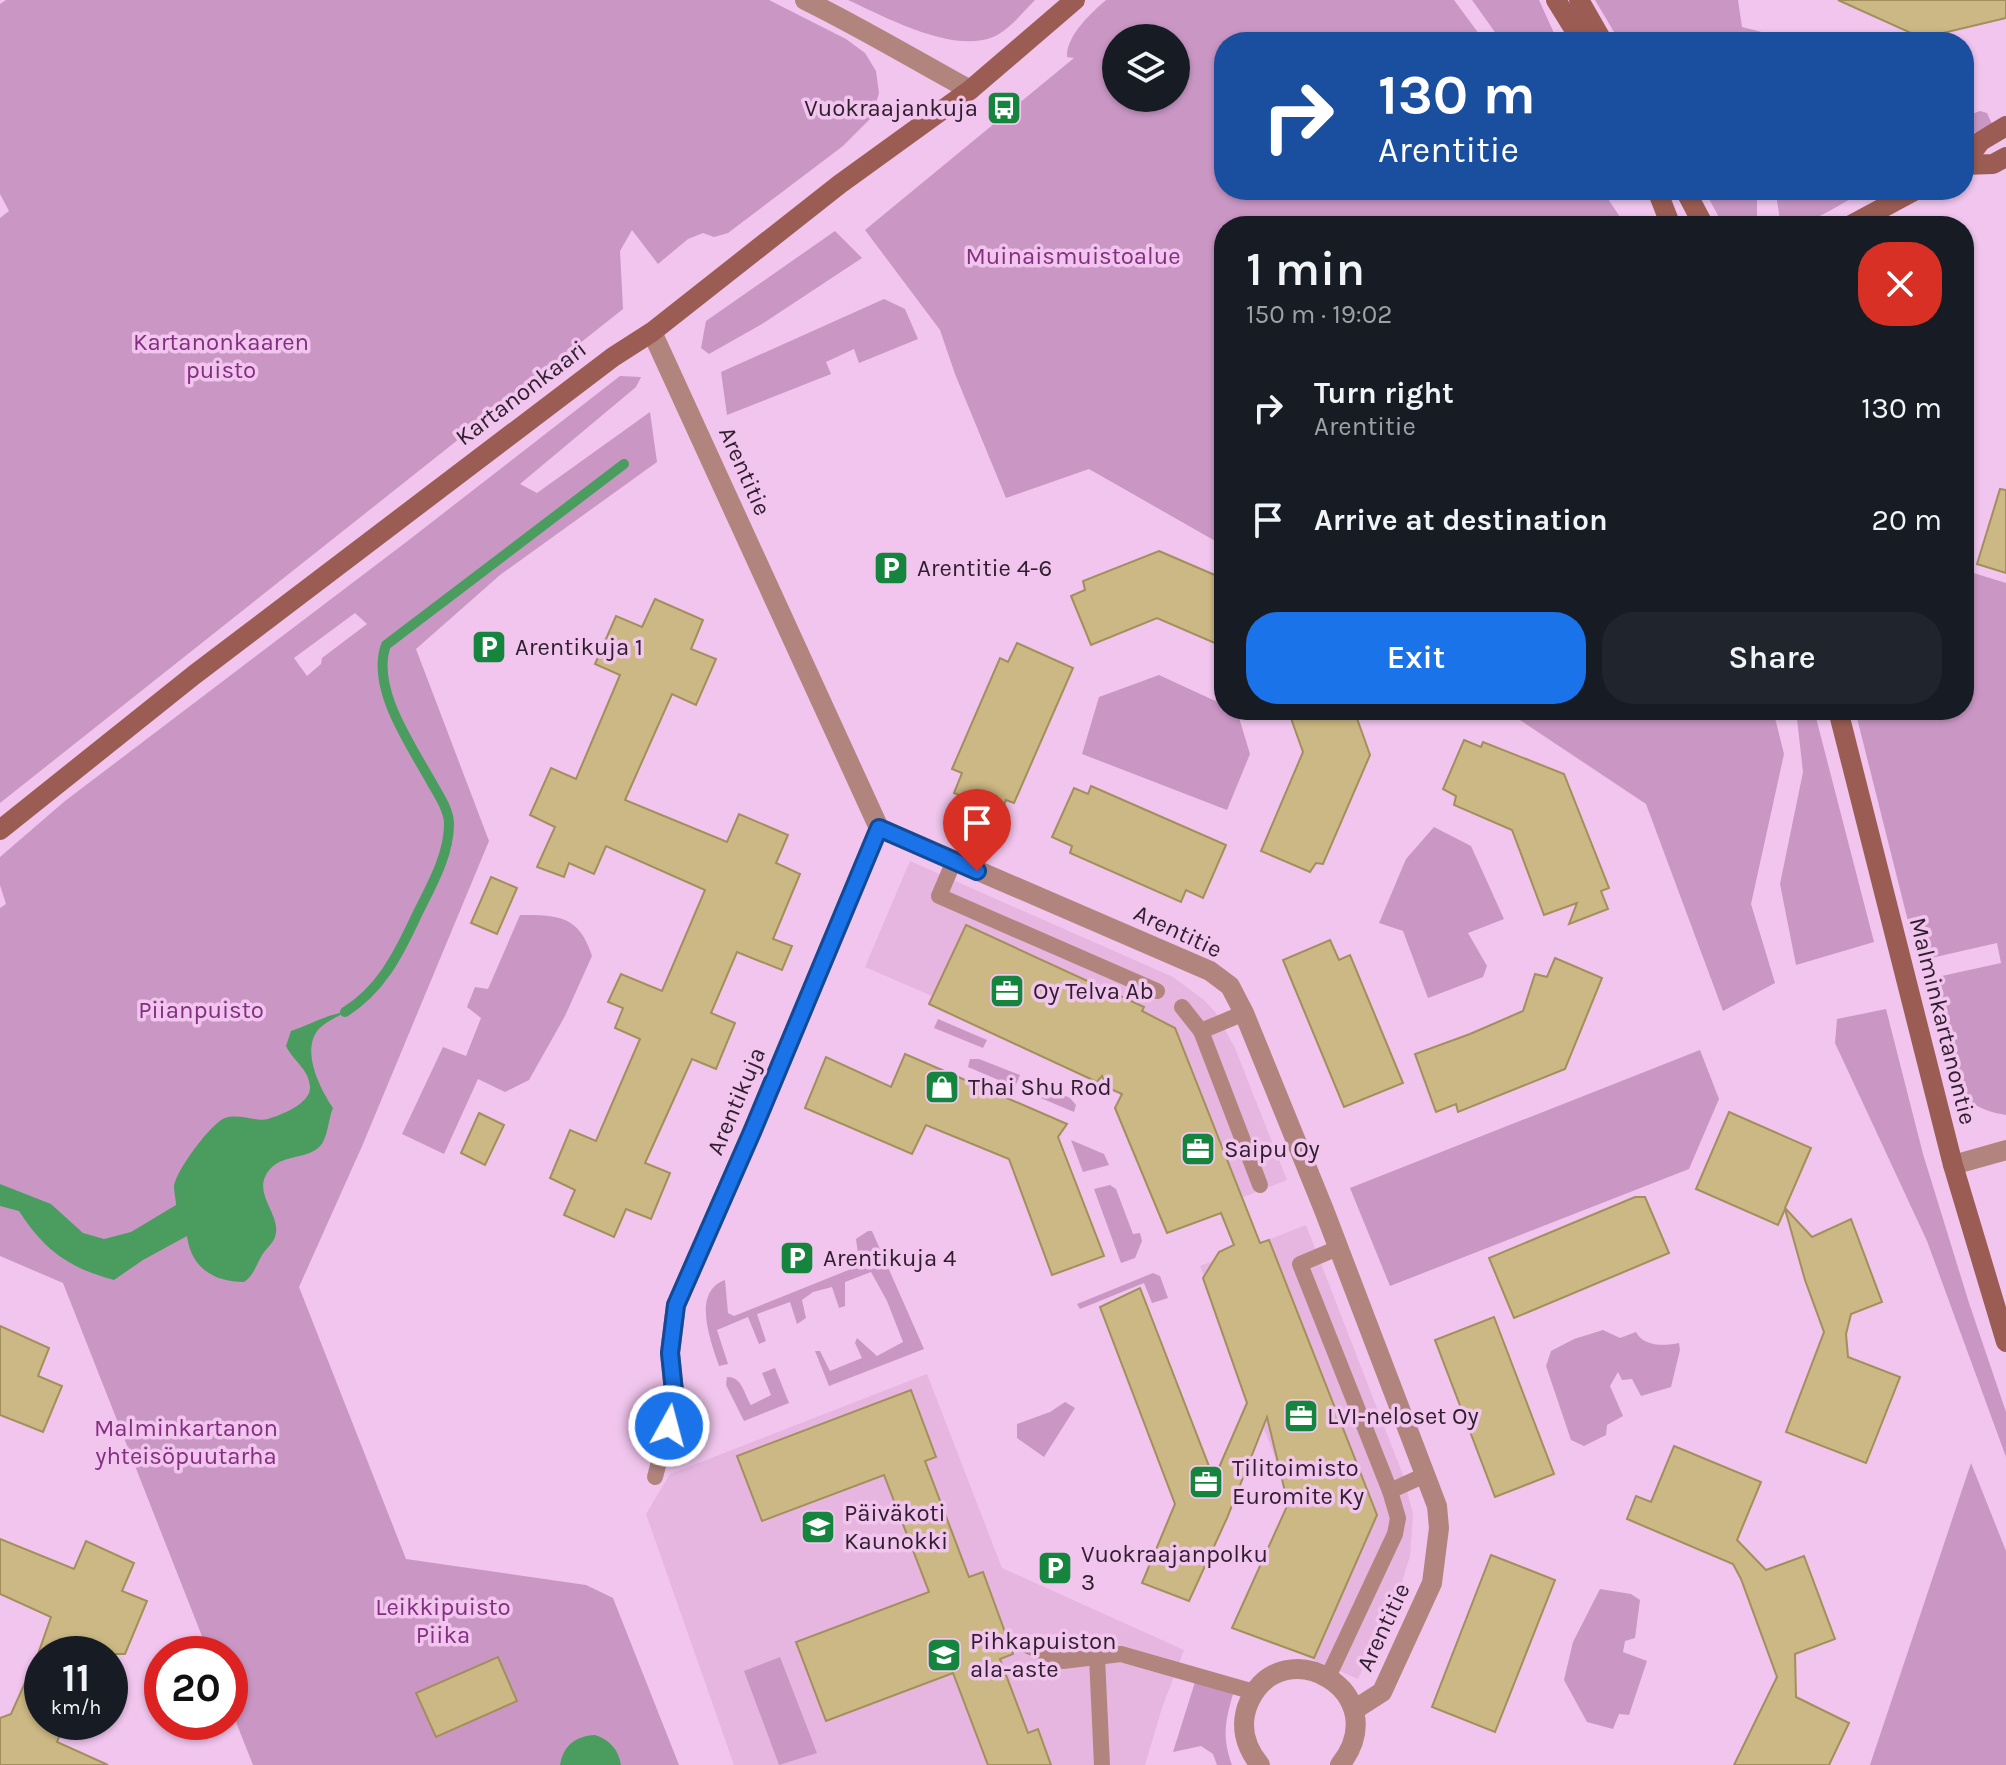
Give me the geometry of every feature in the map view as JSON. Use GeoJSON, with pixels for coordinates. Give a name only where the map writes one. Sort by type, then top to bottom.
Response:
{"type":"FeatureCollection","features":[{"type":"Feature","properties":{"kind":"street"},"geometry":{"type":"LineString","coordinates":[[805,0],[970,90]]}},
{"type":"Feature","properties":{"kind":"street","name":"Kartanonkaari"},"geometry":{"type":"LineString","coordinates":[[0,830],[194,675],[613,357],[652,332],[840,184],[970,90],[1075,0]]}},
{"type":"Feature","properties":{"kind":"street"},"geometry":{"type":"LineString","coordinates":[[1556,0],[1576,32]]}},
{"type":"Feature","properties":{"kind":"street"},"geometry":{"type":"LineString","coordinates":[[1579,0],[1597,32]]}},
{"type":"Feature","properties":{"kind":"street"},"geometry":{"type":"LineString","coordinates":[[1974,150],[1981,141],[2006,126]]}},
{"type":"Feature","properties":{"kind":"street"},"geometry":{"type":"LineString","coordinates":[[1974,164],[1993,164],[2006,157]]}},
{"type":"Feature","properties":{"kind":"street"},"geometry":{"type":"LineString","coordinates":[[1868,216],[1897,200]]}},
{"type":"Feature","properties":{"kind":"street","name":"Arentitie"},"geometry":{"type":"LineString","coordinates":[[652,332],[879,828],[1210,971],[1230,986],[1244,1013],[1437,1506],[1439,1528],[1432,1583],[1382,1692],[1354,1710],[1345,1691],[1328,1677],[1302,1669],[1282,1672],[1263,1682],[1254,1692]]}},
{"type":"Feature","properties":{"kind":"street","name":"Malminkartanontie"},"geometry":{"type":"LineString","coordinates":[[1841,720],[1953,1165],[2006,1342]]}},
{"type":"Feature","properties":{"kind":"street","name":"Arentikuja"},"geometry":{"type":"LineString","coordinates":[[675,1401],[670,1353],[676,1305],[879,828]]}},
{"type":"Feature","properties":{"kind":"street"},"geometry":{"type":"LineString","coordinates":[[1953,1165],[2006,1150]]}},
{"type":"Feature","properties":{"kind":"street"},"geometry":{"type":"LineString","coordinates":[[1254,1692],[1246,1710],[1245,1740],[1260,1765]]}},
{"type":"Feature","properties":{"kind":"street"},"geometry":{"type":"LineString","coordinates":[[1340,1765],[1350,1752],[1356,1733],[1354,1710]]}},
{"type":"Feature","properties":{"kind":"lane"},"geometry":{"type":"LineString","coordinates":[[954,861],[939,896],[1157,991]]}},
{"type":"Feature","properties":{"kind":"lane"},"geometry":{"type":"LineString","coordinates":[[1182,1007],[1201,1031],[1260,1185]]}},
{"type":"Feature","properties":{"kind":"lane"},"geometry":{"type":"LineString","coordinates":[[1201,1031],[1244,1013]]}},
{"type":"Feature","properties":{"kind":"lane"},"geometry":{"type":"LineString","coordinates":[[1328,1677],[1395,1534],[1398,1518],[1300,1264],[1338,1248]]}},
{"type":"Feature","properties":{"kind":"lane"},"geometry":{"type":"LineString","coordinates":[[655,1477],[675,1401]]}},
{"type":"Feature","properties":{"kind":"lane"},"geometry":{"type":"LineString","coordinates":[[1390,1491],[1425,1475]]}},
{"type":"Feature","properties":{"kind":"lane"},"geometry":{"type":"LineString","coordinates":[[1026,1645],[1063,1661],[1121,1654],[1254,1692]]}},
{"type":"Feature","properties":{"kind":"lane"},"geometry":{"type":"LineString","coordinates":[[1097,1657],[1102,1765]]}},
{"type":"Feature","properties":{"kind":"shaded area"},"geometry":{"type":"Polygon","coordinates":[[[910,861],[1173,977],[1204,1000],[1216,1013],[1235,1048],[1287,1180],[1182,1221],[1129,1081],[865,967],[910,861]]]}},
{"type":"Feature","properties":{"kind":"shaded area"},"geometry":{"type":"Polygon","coordinates":[[[345,1012],[318,1030],[311,1048],[318,1081],[333,1108],[326,1135],[318,1148],[276,1164],[265,1177],[264,1192],[275,1222],[275,1237],[244,1282],[223,1279],[206,1271],[193,1257],[187,1236],[114,1280],[84,1270],[59,1256],[38,1237],[19,1211],[0,1206],[0,1184],[51,1204],[83,1233],[104,1239],[131,1232],[176,1205],[174,1187],[180,1171],[203,1138],[219,1122],[231,1117],[268,1119],[288,1111],[306,1098],[309,1081],[286,1046],[291,1031],[345,1012]]]}},
{"type":"Feature","properties":{"kind":"shaded area"},"geometry":{"type":"Polygon","coordinates":[[[1306,1225],[1403,1475],[1413,1514],[1410,1556],[1402,1582],[1358,1679],[1252,1633],[1300,1521],[1200,1266],[1306,1225]]]}},
{"type":"Feature","properties":{"kind":"shaded area"},"geometry":{"type":"Polygon","coordinates":[[[927,1374],[1002,1568],[1184,1650],[1145,1765],[734,1765],[646,1514],[670,1474],[927,1374]]]}},
{"type":"Feature","properties":{"kind":"shaded area"},"geometry":{"type":"Polygon","coordinates":[[[595,1735],[612,1746],[621,1765],[560,1765],[571,1743],[595,1735]]]}},
{"type":"Feature","properties":{"kind":"green space","name":"Kartanonkaaren puisto"},"geometry":{"type":"Polygon","coordinates":[[[6,0],[769,0],[846,39],[865,53],[876,71],[879,93],[872,117],[843,146],[728,233],[714,237],[703,233],[688,239],[658,264],[632,230],[620,251],[623,309],[0,803],[0,218],[9,211],[0,194],[0,4],[6,0]]]}},
{"type":"Feature","properties":{"kind":"green space"},"geometry":{"type":"Polygon","coordinates":[[[848,0],[1035,0],[1005,30],[993,37],[959,41],[900,24],[848,0]]]}},
{"type":"Feature","properties":{"kind":"green space","name":"Muinaismuistoalue"},"geometry":{"type":"Polygon","coordinates":[[[1106,0],[1454,0],[1478,32],[1214,32],[1214,200],[1609,200],[1619,216],[1214,216],[1214,540],[1089,469],[1006,498],[940,330],[865,230],[1074,58],[1067,57],[1071,41],[1080,26],[1106,0]]]}},
{"type":"Feature","properties":{"kind":"green space"},"geometry":{"type":"Polygon","coordinates":[[[1472,0],[1539,0],[1553,32],[1495,32],[1472,0]]]}},
{"type":"Feature","properties":{"kind":"green space"},"geometry":{"type":"Polygon","coordinates":[[[1595,0],[1738,0],[1742,27],[1762,32],[1614,32],[1595,0]]]}},
{"type":"Feature","properties":{"kind":"green space"},"geometry":{"type":"Polygon","coordinates":[[[1974,113],[1987,113],[1992,124],[1974,133],[1974,113]]]}},
{"type":"Feature","properties":{"kind":"green space"},"geometry":{"type":"Polygon","coordinates":[[[1710,200],[1757,200],[1757,216],[1718,216],[1710,200]]]}},
{"type":"Feature","properties":{"kind":"green space"},"geometry":{"type":"Polygon","coordinates":[[[1777,200],[1849,200],[1818,216],[1779,216],[1777,200]]]}},
{"type":"Feature","properties":{"kind":"green space"},"geometry":{"type":"Polygon","coordinates":[[[835,231],[862,258],[762,324],[709,354],[701,348],[706,321],[835,231]]]}},
{"type":"Feature","properties":{"kind":"green space"},"geometry":{"type":"Polygon","coordinates":[[[884,299],[905,309],[918,339],[859,363],[854,349],[826,362],[831,374],[727,415],[721,372],[884,299]]]}},
{"type":"Feature","properties":{"kind":"green space","name":"Piianpuisto"},"geometry":{"type":"Polygon","coordinates":[[[620,376],[641,377],[636,387],[520,484],[537,493],[650,412],[657,462],[500,575],[416,649],[489,841],[363,1144],[299,1287],[406,1559],[586,1585],[613,1598],[679,1765],[253,1765],[243,1740],[248,1740],[248,1636],[202,1636],[63,1283],[0,1256],[0,908],[6,904],[0,885],[0,857],[65,801],[620,376]],[[355,613],[294,658],[307,676],[321,664],[322,658],[367,624],[355,613]]]}},
{"type":"Feature","properties":{"kind":"green space"},"geometry":{"type":"Polygon","coordinates":[[[1974,573],[2006,583],[2006,1115],[1975,1105],[1958,1087],[1946,1058],[1928,979],[2001,963],[1997,943],[1918,961],[1858,720],[1974,720],[1974,573]]]}},
{"type":"Feature","properties":{"kind":"green space"},"geometry":{"type":"Polygon","coordinates":[[[1159,675],[1214,700],[1214,720],[1240,720],[1250,754],[1227,810],[1082,754],[1099,697],[1159,675]]]}},
{"type":"Feature","properties":{"kind":"green space"},"geometry":{"type":"Polygon","coordinates":[[[1520,720],[1776,720],[1784,754],[1751,904],[1775,983],[1723,1011],[1646,804],[1520,720]]]}},
{"type":"Feature","properties":{"kind":"green space"},"geometry":{"type":"Polygon","coordinates":[[[1797,720],[1817,720],[1874,942],[1796,965],[1780,884],[1803,772],[1797,720]]]}},
{"type":"Feature","properties":{"kind":"green space"},"geometry":{"type":"Polygon","coordinates":[[[1434,827],[1471,846],[1504,919],[1468,933],[1487,966],[1483,977],[1428,998],[1403,931],[1379,923],[1406,859],[1434,827]]]}},
{"type":"Feature","properties":{"kind":"green space"},"geometry":{"type":"Polygon","coordinates":[[[520,915],[566,920],[581,933],[592,956],[565,1016],[529,1080],[505,1092],[478,1079],[444,1154],[402,1134],[443,1047],[466,1056],[481,1018],[467,1007],[475,987],[488,989],[520,915]]]}},
{"type":"Feature","properties":{"kind":"green space"},"geometry":{"type":"Polygon","coordinates":[[[1886,1009],[1923,1154],[2006,1412],[2006,1457],[1927,1241],[1835,1043],[1837,1019],[1886,1009]]]}},
{"type":"Feature","properties":{"kind":"green space"},"geometry":{"type":"Polygon","coordinates":[[[938,1019],[987,1040],[983,1048],[934,1028],[938,1019]]]}},
{"type":"Feature","properties":{"kind":"green space"},"geometry":{"type":"Polygon","coordinates":[[[1700,1050],[1719,1099],[1689,1169],[1390,1286],[1350,1188],[1700,1050]]]}},
{"type":"Feature","properties":{"kind":"green space"},"geometry":{"type":"Polygon","coordinates":[[[970,1059],[979,1059],[1020,1075],[1015,1087],[968,1067],[970,1059]]]}},
{"type":"Feature","properties":{"kind":"green space"},"geometry":{"type":"Polygon","coordinates":[[[1028,1079],[1070,1098],[1076,1105],[1074,1112],[1024,1091],[1028,1079]]]}},
{"type":"Feature","properties":{"kind":"green space"},"geometry":{"type":"Polygon","coordinates":[[[1071,1140],[1104,1154],[1109,1165],[1083,1172],[1071,1140]]]}},
{"type":"Feature","properties":{"kind":"green space"},"geometry":{"type":"Polygon","coordinates":[[[1110,1185],[1116,1189],[1133,1234],[1140,1233],[1142,1241],[1135,1258],[1121,1263],[1094,1189],[1110,1185]]]}},
{"type":"Feature","properties":{"kind":"green space"},"geometry":{"type":"Polygon","coordinates":[[[872,1231],[924,1349],[829,1386],[815,1351],[820,1351],[830,1371],[862,1358],[855,1343],[857,1338],[877,1356],[903,1342],[887,1301],[871,1272],[845,1282],[845,1306],[839,1308],[832,1287],[813,1292],[802,1300],[806,1318],[797,1324],[790,1302],[757,1314],[766,1341],[759,1344],[748,1317],[717,1330],[728,1364],[719,1366],[706,1318],[709,1295],[715,1286],[725,1280],[728,1313],[734,1316],[851,1269],[859,1261],[856,1239],[872,1231]]]}},
{"type":"Feature","properties":{"kind":"green space"},"geometry":{"type":"Polygon","coordinates":[[[1153,1273],[1160,1276],[1168,1298],[1152,1303],[1144,1283],[1080,1309],[1077,1304],[1153,1273]]]}},
{"type":"Feature","properties":{"kind":"green space"},"geometry":{"type":"Polygon","coordinates":[[[1603,1330],[1620,1338],[1636,1332],[1644,1340],[1655,1344],[1679,1343],[1680,1350],[1671,1387],[1641,1396],[1632,1379],[1622,1380],[1618,1372],[1610,1386],[1623,1416],[1607,1425],[1606,1435],[1584,1446],[1571,1440],[1546,1366],[1551,1351],[1574,1339],[1603,1330]]]}},
{"type":"Feature","properties":{"kind":"green space"},"geometry":{"type":"Polygon","coordinates":[[[775,1368],[789,1403],[744,1421],[726,1385],[727,1377],[736,1379],[751,1405],[771,1395],[762,1373],[775,1368]]]}},
{"type":"Feature","properties":{"kind":"green space"},"geometry":{"type":"Polygon","coordinates":[[[1065,1402],[1075,1408],[1044,1457],[1017,1438],[1017,1424],[1050,1412],[1065,1402]]]}},
{"type":"Feature","properties":{"kind":"green space"},"geometry":{"type":"Polygon","coordinates":[[[1971,1463],[2006,1551],[2006,1765],[1870,1765],[1971,1463]]]}},
{"type":"Feature","properties":{"kind":"green space"},"geometry":{"type":"Polygon","coordinates":[[[1600,1589],[1631,1594],[1640,1600],[1635,1638],[1625,1641],[1623,1652],[1647,1661],[1629,1715],[1619,1714],[1613,1729],[1587,1722],[1564,1680],[1573,1642],[1600,1589]]]}},
{"type":"Feature","properties":{"kind":"green space"},"geometry":{"type":"Polygon","coordinates":[[[780,1657],[817,1753],[779,1765],[744,1671],[780,1657]]]}},
{"type":"Feature","properties":{"kind":"green space"},"geometry":{"type":"Polygon","coordinates":[[[1195,1682],[1233,1694],[1226,1730],[1232,1765],[1217,1765],[1213,1754],[1201,1746],[1173,1752],[1195,1682]]]}},
{"type":"Feature","properties":{"kind":"building"},"geometry":{"type":"Polygon","coordinates":[[[1838,0],[2006,0],[2006,18],[1947,32],[1909,32],[1838,0]]]}},
{"type":"Feature","properties":{"kind":"building"},"geometry":{"type":"Polygon","coordinates":[[[2000,489],[2006,490],[2006,573],[1977,564],[2000,489]]]}},
{"type":"Feature","properties":{"kind":"building"},"geometry":{"type":"Polygon","coordinates":[[[1159,551],[1214,575],[1214,643],[1157,618],[1091,645],[1071,596],[1085,590],[1083,581],[1159,551]]]}},
{"type":"Feature","properties":{"kind":"building"},"geometry":{"type":"Polygon","coordinates":[[[655,599],[703,620],[691,649],[716,659],[696,705],[672,694],[625,800],[727,842],[739,814],[788,835],[776,863],[800,874],[773,939],[792,946],[782,970],[737,952],[711,1013],[735,1023],[716,1069],[692,1059],[645,1163],[670,1173],[651,1219],[626,1209],[614,1237],[564,1215],[575,1190],[550,1178],[570,1130],[596,1141],[640,1039],[615,1028],[623,1008],[608,1002],[621,974],[662,991],[705,890],[606,846],[594,874],[569,863],[564,877],[537,867],[555,827],[530,815],[551,768],[576,779],[620,675],[595,664],[616,616],[642,627],[655,599]]]}},
{"type":"Feature","properties":{"kind":"building"},"geometry":{"type":"Polygon","coordinates":[[[1017,643],[1073,668],[1014,803],[1006,800],[1000,813],[954,793],[962,773],[952,769],[1000,658],[1008,662],[1017,643]]]}},
{"type":"Feature","properties":{"kind":"building"},"geometry":{"type":"Polygon","coordinates":[[[1292,720],[1358,720],[1370,755],[1323,864],[1316,863],[1310,872],[1261,851],[1303,752],[1292,720]]]}},
{"type":"Feature","properties":{"kind":"building"},"geometry":{"type":"Polygon","coordinates":[[[1464,740],[1481,747],[1483,742],[1564,774],[1609,888],[1601,891],[1608,909],[1569,924],[1577,903],[1544,915],[1512,830],[1454,805],[1456,796],[1443,789],[1464,740]]]}},
{"type":"Feature","properties":{"kind":"building"},"geometry":{"type":"Polygon","coordinates":[[[1091,786],[1226,845],[1203,898],[1186,890],[1181,902],[1070,853],[1072,846],[1052,837],[1074,788],[1088,794],[1091,786]]]}},
{"type":"Feature","properties":{"kind":"building"},"geometry":{"type":"Polygon","coordinates":[[[491,877],[517,888],[497,934],[471,923],[491,877]]]}},
{"type":"Feature","properties":{"kind":"building"},"geometry":{"type":"Polygon","coordinates":[[[966,925],[1144,1007],[1142,1011],[1175,1028],[1260,1243],[1269,1240],[1377,1515],[1314,1658],[1232,1628],[1288,1504],[1267,1417],[1227,1518],[1189,1601],[1142,1583],[1175,1504],[1100,1307],[1140,1288],[1214,1479],[1247,1403],[1203,1278],[1219,1252],[1234,1245],[1221,1213],[1167,1233],[1115,1108],[1122,1094],[1106,1087],[1102,1076],[1097,1082],[929,1004],[966,925]]]}},
{"type":"Feature","properties":{"kind":"building"},"geometry":{"type":"Polygon","coordinates":[[[1330,940],[1339,960],[1350,955],[1403,1083],[1344,1107],[1283,960],[1330,940]]]}},
{"type":"Feature","properties":{"kind":"building"},"geometry":{"type":"Polygon","coordinates":[[[1555,958],[1602,978],[1565,1069],[1458,1112],[1456,1104],[1436,1112],[1415,1054],[1523,1011],[1535,974],[1547,977],[1555,958]]]}},
{"type":"Feature","properties":{"kind":"building"},"geometry":{"type":"Polygon","coordinates":[[[905,1054],[1067,1124],[1058,1137],[1104,1256],[1052,1275],[1009,1159],[926,1125],[912,1154],[805,1108],[826,1057],[891,1087],[905,1054]]]}},
{"type":"Feature","properties":{"kind":"building"},"geometry":{"type":"Polygon","coordinates":[[[1729,1112],[1811,1148],[1785,1208],[1812,1237],[1851,1219],[1882,1302],[1851,1314],[1846,1334],[1848,1357],[1900,1377],[1866,1463],[1786,1432],[1824,1332],[1785,1209],[1778,1225],[1696,1189],[1729,1112]]]}},
{"type":"Feature","properties":{"kind":"building"},"geometry":{"type":"Polygon","coordinates":[[[479,1113],[504,1125],[485,1165],[461,1153],[479,1113]]]}},
{"type":"Feature","properties":{"kind":"building"},"geometry":{"type":"Polygon","coordinates":[[[1635,1197],[1645,1197],[1669,1253],[1514,1318],[1489,1258],[1635,1197]]]}},
{"type":"Feature","properties":{"kind":"building"},"geometry":{"type":"Polygon","coordinates":[[[1494,1317],[1554,1474],[1495,1497],[1435,1340],[1494,1317]]]}},
{"type":"Feature","properties":{"kind":"building"},"geometry":{"type":"Polygon","coordinates":[[[0,1326],[49,1348],[38,1376],[62,1386],[43,1432],[0,1415],[0,1326]]]}},
{"type":"Feature","properties":{"kind":"building"},"geometry":{"type":"Polygon","coordinates":[[[911,1390],[936,1457],[925,1461],[969,1577],[983,1572],[1013,1654],[1000,1659],[1028,1733],[1038,1729],[1051,1765],[988,1765],[953,1673],[826,1721],[796,1642],[929,1592],[884,1475],[762,1521],[737,1456],[911,1390]]]}},
{"type":"Feature","properties":{"kind":"building"},"geometry":{"type":"Polygon","coordinates":[[[1674,1446],[1761,1482],[1737,1540],[1766,1570],[1804,1556],[1835,1639],[1795,1654],[1796,1697],[1849,1723],[1829,1765],[1734,1765],[1777,1677],[1741,1579],[1733,1564],[1627,1519],[1636,1496],[1651,1502],[1674,1446]]]}},
{"type":"Feature","properties":{"kind":"building"},"geometry":{"type":"Polygon","coordinates":[[[0,1539],[74,1569],[86,1541],[134,1563],[122,1591],[147,1601],[128,1647],[128,1636],[44,1636],[51,1617],[0,1594],[0,1539]]]}},
{"type":"Feature","properties":{"kind":"building"},"geometry":{"type":"Polygon","coordinates":[[[1491,1555],[1555,1580],[1495,1732],[1432,1707],[1491,1555]]]}},
{"type":"Feature","properties":{"kind":"building"},"geometry":{"type":"Polygon","coordinates":[[[498,1657],[517,1701],[436,1737],[416,1693],[498,1657]]]}},
{"type":"Feature","properties":{"kind":"building"},"geometry":{"type":"Polygon","coordinates":[[[24,1685],[24,1740],[58,1740],[108,1765],[0,1765],[0,1718],[11,1714],[24,1685]]]}},
{"type":"Feature","properties":{"kind":"waterway"},"geometry":{"type":"LineString","coordinates":[[345,1012],[368,994],[394,960],[437,874],[448,837],[446,809],[405,736],[389,699],[384,680],[386,645],[624,464]]}},
{"type":"Feature","properties":{"kind":"place","name":"Vuokraajankuja"},"geometry":{"type":"Point","coordinates":[1004,108]}},
{"type":"Feature","properties":{"kind":"place","name":"Arentitie 4-6"},"geometry":{"type":"Point","coordinates":[891,568]}},
{"type":"Feature","properties":{"kind":"place","name":"Arentikuja 1"},"geometry":{"type":"Point","coordinates":[489,647]}},
{"type":"Feature","properties":{"kind":"place","name":"Oy Telva Ab"},"geometry":{"type":"Point","coordinates":[1007,991]}},
{"type":"Feature","properties":{"kind":"place","name":"Thai Shu Rod"},"geometry":{"type":"Point","coordinates":[942,1087]}},
{"type":"Feature","properties":{"kind":"place","name":"Saipu Oy"},"geometry":{"type":"Point","coordinates":[1198,1149]}},
{"type":"Feature","properties":{"kind":"place","name":"Arentikuja 4"},"geometry":{"type":"Point","coordinates":[797,1258]}},
{"type":"Feature","properties":{"kind":"place","name":"LVI-neloset Oy"},"geometry":{"type":"Point","coordinates":[1301,1416]}},
{"type":"Feature","properties":{"kind":"place","name":"Tilitoimisto Euromite Ky"},"geometry":{"type":"Point","coordinates":[1206,1482]}},
{"type":"Feature","properties":{"kind":"place","name":"Päiväkoti Kaunokki"},"geometry":{"type":"Point","coordinates":[818,1527]}},
{"type":"Feature","properties":{"kind":"place","name":"Vuokraajanpolku 3"},"geometry":{"type":"Point","coordinates":[1055,1568]}},
{"type":"Feature","properties":{"kind":"place","name":"Pihkapuiston ala-aste"},"geometry":{"type":"Point","coordinates":[944,1655]}},
{"type":"Feature","properties":{"kind":"route"},"geometry":{"type":"LineString","coordinates":[[669,1426],[675,1401],[670,1353],[676,1305],[879,828],[977,871]]}},
{"type":"Feature","properties":{"kind":"park label","name":"Malminkartanon yhteisöpuutarha"},"geometry":{"type":"Point","coordinates":[186,1442]}},
{"type":"Feature","properties":{"kind":"park label","name":"Leikkipuisto Piika"},"geometry":{"type":"Point","coordinates":[443,1621]}}]}
